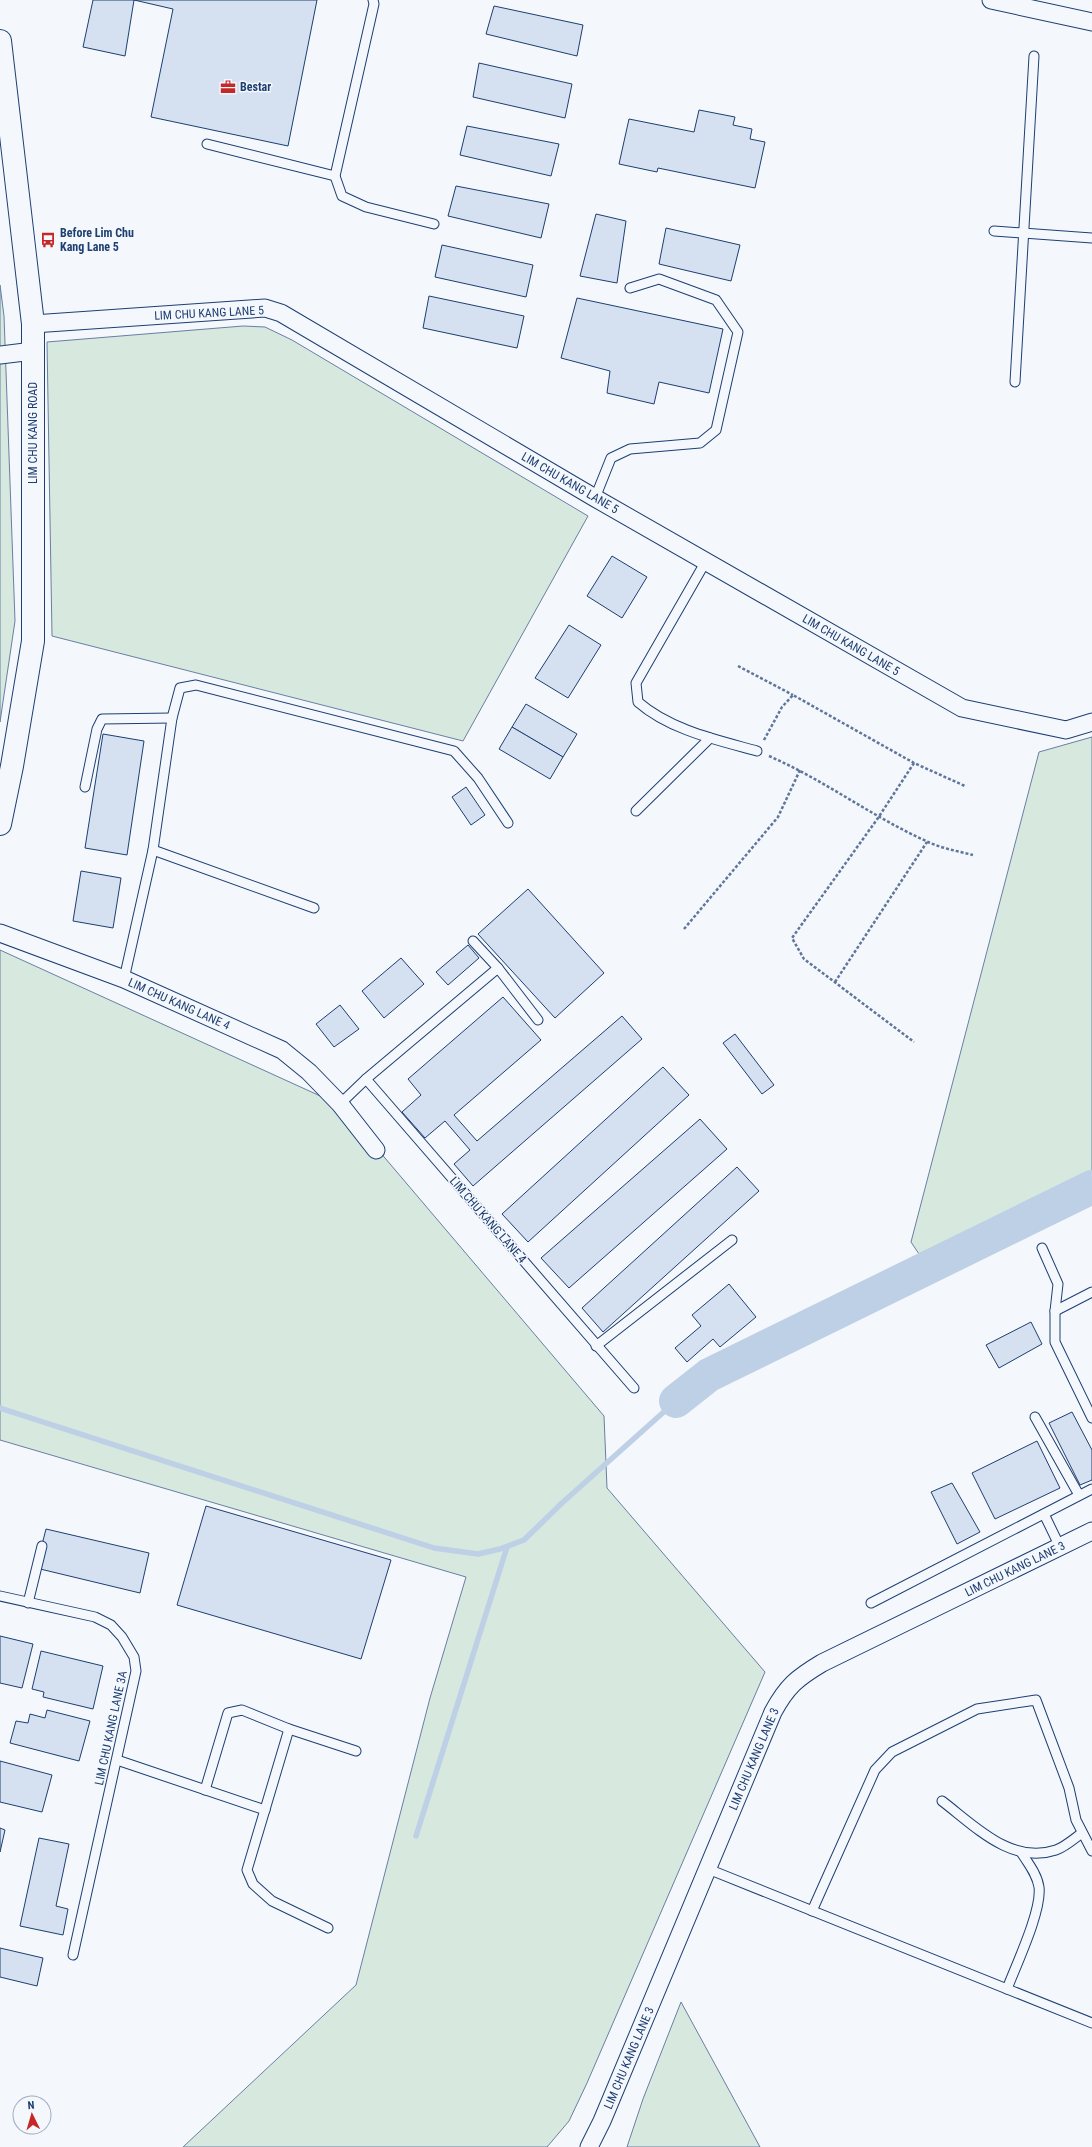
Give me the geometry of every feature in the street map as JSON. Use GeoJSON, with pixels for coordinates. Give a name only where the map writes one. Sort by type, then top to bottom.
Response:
{"type":"FeatureCollection","features":[{"type":"Feature","properties":{"kind":"main road","name":"LIM CHU KANG ROAD"},"geometry":{"type":"LineString","coordinates":[[0,41],[33,324],[33,641],[12,766],[0,824]]}},
{"type":"Feature","properties":{"kind":"street"},"geometry":{"type":"LineString","coordinates":[[991,0],[1092,22]]}},
{"type":"Feature","properties":{"kind":"street","name":"LIM CHU KANG LANE 5"},"geometry":{"type":"LineString","coordinates":[[33,324],[265,308],[281,314],[595,498],[962,708],[1066,730],[1092,722]]}},
{"type":"Feature","properties":{"kind":"street"},"geometry":{"type":"LineString","coordinates":[[0,355],[33,351]]}},
{"type":"Feature","properties":{"kind":"street","name":"LIM CHU KANG LANE 4"},"geometry":{"type":"LineString","coordinates":[[0,933],[124,979],[282,1050],[309,1072],[340,1104],[376,1150]]}},
{"type":"Feature","properties":{"kind":"street","name":"LIM CHU KANG LANE 3"},"geometry":{"type":"LineString","coordinates":[[589,2147],[602,2121],[773,1712],[782,1695],[798,1678],[822,1663],[1092,1531]]}},
{"type":"Feature","properties":{"kind":"lane"},"geometry":{"type":"LineString","coordinates":[[373,0],[374,4],[336,176],[342,196],[366,207],[434,224]]}},
{"type":"Feature","properties":{"kind":"lane"},"geometry":{"type":"LineString","coordinates":[[1015,382],[1025,234],[1034,56]]}},
{"type":"Feature","properties":{"kind":"lane"},"geometry":{"type":"LineString","coordinates":[[207,144],[336,176]]}},
{"type":"Feature","properties":{"kind":"lane"},"geometry":{"type":"LineString","coordinates":[[994,231],[1092,238]]}},
{"type":"Feature","properties":{"kind":"lane"},"geometry":{"type":"LineString","coordinates":[[595,498],[611,458],[630,449],[700,443],[716,430],[738,332],[716,300],[659,279],[630,288]]}},
{"type":"Feature","properties":{"kind":"lane"},"geometry":{"type":"LineString","coordinates":[[706,562],[636,683],[638,702],[653,716],[710,738],[757,751]]}},
{"type":"Feature","properties":{"kind":"lane"},"geometry":{"type":"LineString","coordinates":[[124,979],[153,850],[172,718],[180,688],[196,685],[454,751],[478,778],[508,823]]}},
{"type":"Feature","properties":{"kind":"lane"},"geometry":{"type":"LineString","coordinates":[[84,787],[97,729],[102,720],[172,718]]}},
{"type":"Feature","properties":{"kind":"lane"},"geometry":{"type":"LineString","coordinates":[[636,811],[710,738]]}},
{"type":"Feature","properties":{"kind":"lane"},"geometry":{"type":"LineString","coordinates":[[153,850],[314,908]]}},
{"type":"Feature","properties":{"kind":"lane"},"geometry":{"type":"LineString","coordinates":[[473,941],[498,968],[538,1020]]}},
{"type":"Feature","properties":{"kind":"lane"},"geometry":{"type":"LineString","coordinates":[[340,1104],[366,1079],[498,968]]}},
{"type":"Feature","properties":{"kind":"lane","name":"LIM CHU KANG LANE 4"},"geometry":{"type":"LineString","coordinates":[[366,1079],[634,1388]]}},
{"type":"Feature","properties":{"kind":"lane"},"geometry":{"type":"LineString","coordinates":[[596,1346],[732,1240]]}},
{"type":"Feature","properties":{"kind":"lane"},"geometry":{"type":"LineString","coordinates":[[1042,1248],[1058,1284],[1055,1311],[1055,1342],[1092,1418]]}},
{"type":"Feature","properties":{"kind":"lane"},"geometry":{"type":"LineString","coordinates":[[1055,1311],[1092,1292]]}},
{"type":"Feature","properties":{"kind":"lane"},"geometry":{"type":"LineString","coordinates":[[1035,1417],[1079,1496]]}},
{"type":"Feature","properties":{"kind":"lane"},"geometry":{"type":"LineString","coordinates":[[871,1603],[1092,1489]]}},
{"type":"Feature","properties":{"kind":"lane"},"geometry":{"type":"LineString","coordinates":[[1044,1514],[1060,1547]]}},
{"type":"Feature","properties":{"kind":"lane"},"geometry":{"type":"LineString","coordinates":[[28,1603],[42,1546]]}},
{"type":"Feature","properties":{"kind":"lane","name":"LIM CHU KANG LANE 3A"},"geometry":{"type":"LineString","coordinates":[[0,1596],[96,1617],[111,1625],[134,1658],[136,1672],[73,1955]]}},
{"type":"Feature","properties":{"kind":"lane"},"geometry":{"type":"LineString","coordinates":[[812,1911],[875,1770],[892,1752],[977,1709],[1036,1700],[1069,1788],[1076,1820],[1092,1851]]}},
{"type":"Feature","properties":{"kind":"lane"},"geometry":{"type":"LineString","coordinates":[[205,1790],[228,1713],[242,1710],[289,1730],[356,1751]]}},
{"type":"Feature","properties":{"kind":"lane"},"geometry":{"type":"LineString","coordinates":[[289,1730],[247,1870],[253,1884],[272,1901],[328,1928]]}},
{"type":"Feature","properties":{"kind":"lane"},"geometry":{"type":"LineString","coordinates":[[117,1760],[265,1810]]}},
{"type":"Feature","properties":{"kind":"lane"},"geometry":{"type":"LineString","coordinates":[[942,1800],[1001,1845],[1021,1852],[1032,1853],[1057,1850],[1082,1833]]}},
{"type":"Feature","properties":{"kind":"lane"},"geometry":{"type":"LineString","coordinates":[[1007,1989],[1034,1918],[1039,1888],[1034,1871],[1021,1852]]}},
{"type":"Feature","properties":{"kind":"lane"},"geometry":{"type":"LineString","coordinates":[[708,1869],[1092,2023]]}},
{"type":"Feature","properties":{"kind":"path"},"geometry":{"type":"LineString","coordinates":[[738,666],[914,763],[965,786]]}},
{"type":"Feature","properties":{"kind":"path"},"geometry":{"type":"LineString","coordinates":[[793,695],[782,707],[757,751],[800,770],[878,818],[927,842],[973,855]]}},
{"type":"Feature","properties":{"kind":"path"},"geometry":{"type":"LineString","coordinates":[[914,763],[878,818],[792,938],[804,959],[914,1042]]}},
{"type":"Feature","properties":{"kind":"path"},"geometry":{"type":"LineString","coordinates":[[684,929],[778,817],[800,770]]}},
{"type":"Feature","properties":{"kind":"path"},"geometry":{"type":"LineString","coordinates":[[836,982],[927,842]]}},
{"type":"Feature","properties":{"kind":"shaded area"},"geometry":{"type":"Polygon","coordinates":[[[0,285],[4,316],[15,621],[0,722],[0,285]]]}},
{"type":"Feature","properties":{"kind":"shaded area"},"geometry":{"type":"Polygon","coordinates":[[[243,326],[265,327],[292,340],[588,516],[463,741],[52,636],[47,342],[243,326]]]}},
{"type":"Feature","properties":{"kind":"shaded area"},"geometry":{"type":"Polygon","coordinates":[[[1092,737],[1092,1171],[919,1254],[911,1242],[1039,752],[1092,737]]]}},
{"type":"Feature","properties":{"kind":"shaded area"},"geometry":{"type":"Polygon","coordinates":[[[0,950],[340,1105],[604,1416],[607,1488],[765,1672],[587,2083],[569,2121],[547,2147],[183,2147],[356,1985],[430,1698],[466,1577],[0,1440],[0,950]]]}},
{"type":"Feature","properties":{"kind":"shaded area"},"geometry":{"type":"Polygon","coordinates":[[[681,2002],[760,2147],[627,2147],[643,2099],[681,2002]]]}},
{"type":"Feature","properties":{"kind":"building"},"geometry":{"type":"Polygon","coordinates":[[[93,0],[134,0],[125,56],[83,47],[93,0]]]}},
{"type":"Feature","properties":{"kind":"building","name":"Bestar"},"geometry":{"type":"Polygon","coordinates":[[[134,0],[317,0],[288,146],[151,117],[173,9],[134,0]]]}},
{"type":"Feature","properties":{"kind":"building"},"geometry":{"type":"Polygon","coordinates":[[[494,6],[583,25],[577,56],[486,34],[494,6]]]}},
{"type":"Feature","properties":{"kind":"building"},"geometry":{"type":"Polygon","coordinates":[[[479,63],[572,84],[565,118],[473,97],[479,63]]]}},
{"type":"Feature","properties":{"kind":"building"},"geometry":{"type":"Polygon","coordinates":[[[699,110],[735,117],[733,125],[752,129],[750,139],[765,142],[755,188],[658,168],[657,172],[619,164],[629,119],[694,132],[699,110]]]}},
{"type":"Feature","properties":{"kind":"building"},"geometry":{"type":"Polygon","coordinates":[[[467,126],[559,144],[551,176],[460,155],[467,126]]]}},
{"type":"Feature","properties":{"kind":"building"},"geometry":{"type":"Polygon","coordinates":[[[456,186],[549,204],[541,238],[448,216],[456,186]]]}},
{"type":"Feature","properties":{"kind":"building"},"geometry":{"type":"Polygon","coordinates":[[[596,214],[626,221],[617,283],[580,276],[596,214]]]}},
{"type":"Feature","properties":{"kind":"building"},"geometry":{"type":"Polygon","coordinates":[[[666,228],[740,245],[731,281],[659,264],[666,228]]]}},
{"type":"Feature","properties":{"kind":"building"},"geometry":{"type":"Polygon","coordinates":[[[442,245],[533,265],[526,297],[435,277],[442,245]]]}},
{"type":"Feature","properties":{"kind":"building"},"geometry":{"type":"Polygon","coordinates":[[[429,296],[524,316],[517,348],[423,328],[429,296]]]}},
{"type":"Feature","properties":{"kind":"building"},"geometry":{"type":"Polygon","coordinates":[[[577,298],[723,329],[709,393],[659,382],[654,404],[607,393],[610,371],[561,358],[577,298]]]}},
{"type":"Feature","properties":{"kind":"building"},"geometry":{"type":"Polygon","coordinates":[[[612,556],[647,577],[622,618],[587,596],[612,556]]]}},
{"type":"Feature","properties":{"kind":"building"},"geometry":{"type":"Polygon","coordinates":[[[569,625],[601,645],[568,698],[535,678],[569,625]]]}},
{"type":"Feature","properties":{"kind":"building"},"geometry":{"type":"Polygon","coordinates":[[[526,704],[577,734],[563,757],[512,727],[526,704]]]}},
{"type":"Feature","properties":{"kind":"building"},"geometry":{"type":"Polygon","coordinates":[[[512,727],[563,757],[550,779],[499,749],[512,727]]]}},
{"type":"Feature","properties":{"kind":"building"},"geometry":{"type":"Polygon","coordinates":[[[103,734],[144,741],[127,855],[85,848],[103,734]]]}},
{"type":"Feature","properties":{"kind":"building"},"geometry":{"type":"Polygon","coordinates":[[[466,787],[485,815],[471,825],[452,797],[466,787]]]}},
{"type":"Feature","properties":{"kind":"building"},"geometry":{"type":"Polygon","coordinates":[[[81,871],[121,878],[113,928],[73,921],[81,871]]]}},
{"type":"Feature","properties":{"kind":"building"},"geometry":{"type":"Polygon","coordinates":[[[528,889],[604,973],[555,1018],[478,934],[528,889]]]}},
{"type":"Feature","properties":{"kind":"building"},"geometry":{"type":"Polygon","coordinates":[[[468,945],[479,958],[448,985],[436,972],[468,945]]]}},
{"type":"Feature","properties":{"kind":"building"},"geometry":{"type":"Polygon","coordinates":[[[401,958],[424,984],[384,1018],[362,991],[401,958]]]}},
{"type":"Feature","properties":{"kind":"building"},"geometry":{"type":"Polygon","coordinates":[[[503,997],[541,1040],[454,1115],[477,1141],[622,1016],[642,1039],[473,1186],[454,1164],[470,1150],[445,1121],[425,1138],[402,1112],[421,1095],[408,1079],[503,997]]]}},
{"type":"Feature","properties":{"kind":"building"},"geometry":{"type":"Polygon","coordinates":[[[340,1005],[359,1029],[334,1047],[316,1024],[340,1005]]]}},
{"type":"Feature","properties":{"kind":"building"},"geometry":{"type":"Polygon","coordinates":[[[735,1034],[774,1085],[762,1094],[723,1043],[735,1034]]]}},
{"type":"Feature","properties":{"kind":"building"},"geometry":{"type":"Polygon","coordinates":[[[663,1067],[689,1095],[528,1242],[502,1214],[663,1067]]]}},
{"type":"Feature","properties":{"kind":"building"},"geometry":{"type":"Polygon","coordinates":[[[700,1119],[727,1149],[569,1288],[541,1258],[700,1119]]]}},
{"type":"Feature","properties":{"kind":"building"},"geometry":{"type":"Polygon","coordinates":[[[737,1167],[759,1191],[603,1332],[582,1308],[737,1167]]]}},
{"type":"Feature","properties":{"kind":"building"},"geometry":{"type":"Polygon","coordinates":[[[729,1284],[756,1317],[720,1347],[713,1339],[687,1362],[675,1348],[701,1326],[692,1315],[729,1284]]]}},
{"type":"Feature","properties":{"kind":"building"},"geometry":{"type":"Polygon","coordinates":[[[1031,1322],[1042,1344],[999,1368],[986,1345],[1031,1322]]]}},
{"type":"Feature","properties":{"kind":"building"},"geometry":{"type":"Polygon","coordinates":[[[1072,1412],[1092,1450],[1092,1480],[1080,1485],[1049,1423],[1072,1412]]]}},
{"type":"Feature","properties":{"kind":"building"},"geometry":{"type":"Polygon","coordinates":[[[1037,1441],[1060,1488],[995,1519],[972,1473],[1037,1441]]]}},
{"type":"Feature","properties":{"kind":"building"},"geometry":{"type":"Polygon","coordinates":[[[952,1483],[980,1532],[957,1544],[931,1492],[952,1483]]]}},
{"type":"Feature","properties":{"kind":"building"},"geometry":{"type":"Polygon","coordinates":[[[206,1506],[391,1560],[361,1659],[177,1605],[206,1506]]]}},
{"type":"Feature","properties":{"kind":"building"},"geometry":{"type":"Polygon","coordinates":[[[46,1529],[149,1553],[140,1593],[36,1568],[46,1529]]]}},
{"type":"Feature","properties":{"kind":"building"},"geometry":{"type":"Polygon","coordinates":[[[0,1636],[33,1644],[22,1688],[0,1683],[0,1636]]]}},
{"type":"Feature","properties":{"kind":"building"},"geometry":{"type":"Polygon","coordinates":[[[41,1651],[103,1666],[93,1709],[43,1697],[44,1692],[32,1689],[41,1651]]]}},
{"type":"Feature","properties":{"kind":"building"},"geometry":{"type":"Polygon","coordinates":[[[47,1710],[90,1721],[79,1761],[10,1743],[16,1721],[28,1723],[30,1714],[45,1718],[47,1710]]]}},
{"type":"Feature","properties":{"kind":"building"},"geometry":{"type":"Polygon","coordinates":[[[0,1761],[52,1775],[42,1812],[0,1802],[0,1761]]]}},
{"type":"Feature","properties":{"kind":"building"},"geometry":{"type":"Polygon","coordinates":[[[0,1828],[5,1830],[0,1852],[0,1828]]]}},
{"type":"Feature","properties":{"kind":"building"},"geometry":{"type":"Polygon","coordinates":[[[39,1838],[69,1844],[56,1906],[68,1909],[63,1935],[20,1926],[39,1838]]]}},
{"type":"Feature","properties":{"kind":"building"},"geometry":{"type":"Polygon","coordinates":[[[0,1948],[43,1958],[37,1986],[0,1977],[0,1948]]]}},
{"type":"Feature","properties":{"kind":"waterway"},"geometry":{"type":"LineString","coordinates":[[676,1401],[709,1375],[1092,1187]]}},
{"type":"Feature","properties":{"kind":"waterway"},"geometry":{"type":"LineString","coordinates":[[0,1408],[434,1548],[478,1554],[500,1549],[524,1540],[562,1503],[676,1401]]}},
{"type":"Feature","properties":{"kind":"waterway"},"geometry":{"type":"LineString","coordinates":[[416,1836],[507,1547]]}},
{"type":"Feature","properties":{"kind":"place","name":"Bestar"},"geometry":{"type":"Point","coordinates":[228,87]}},
{"type":"Feature","properties":{"kind":"place","name":"Before Lim Chu Kang Lane 5"},"geometry":{"type":"Point","coordinates":[48,240]}}]}
